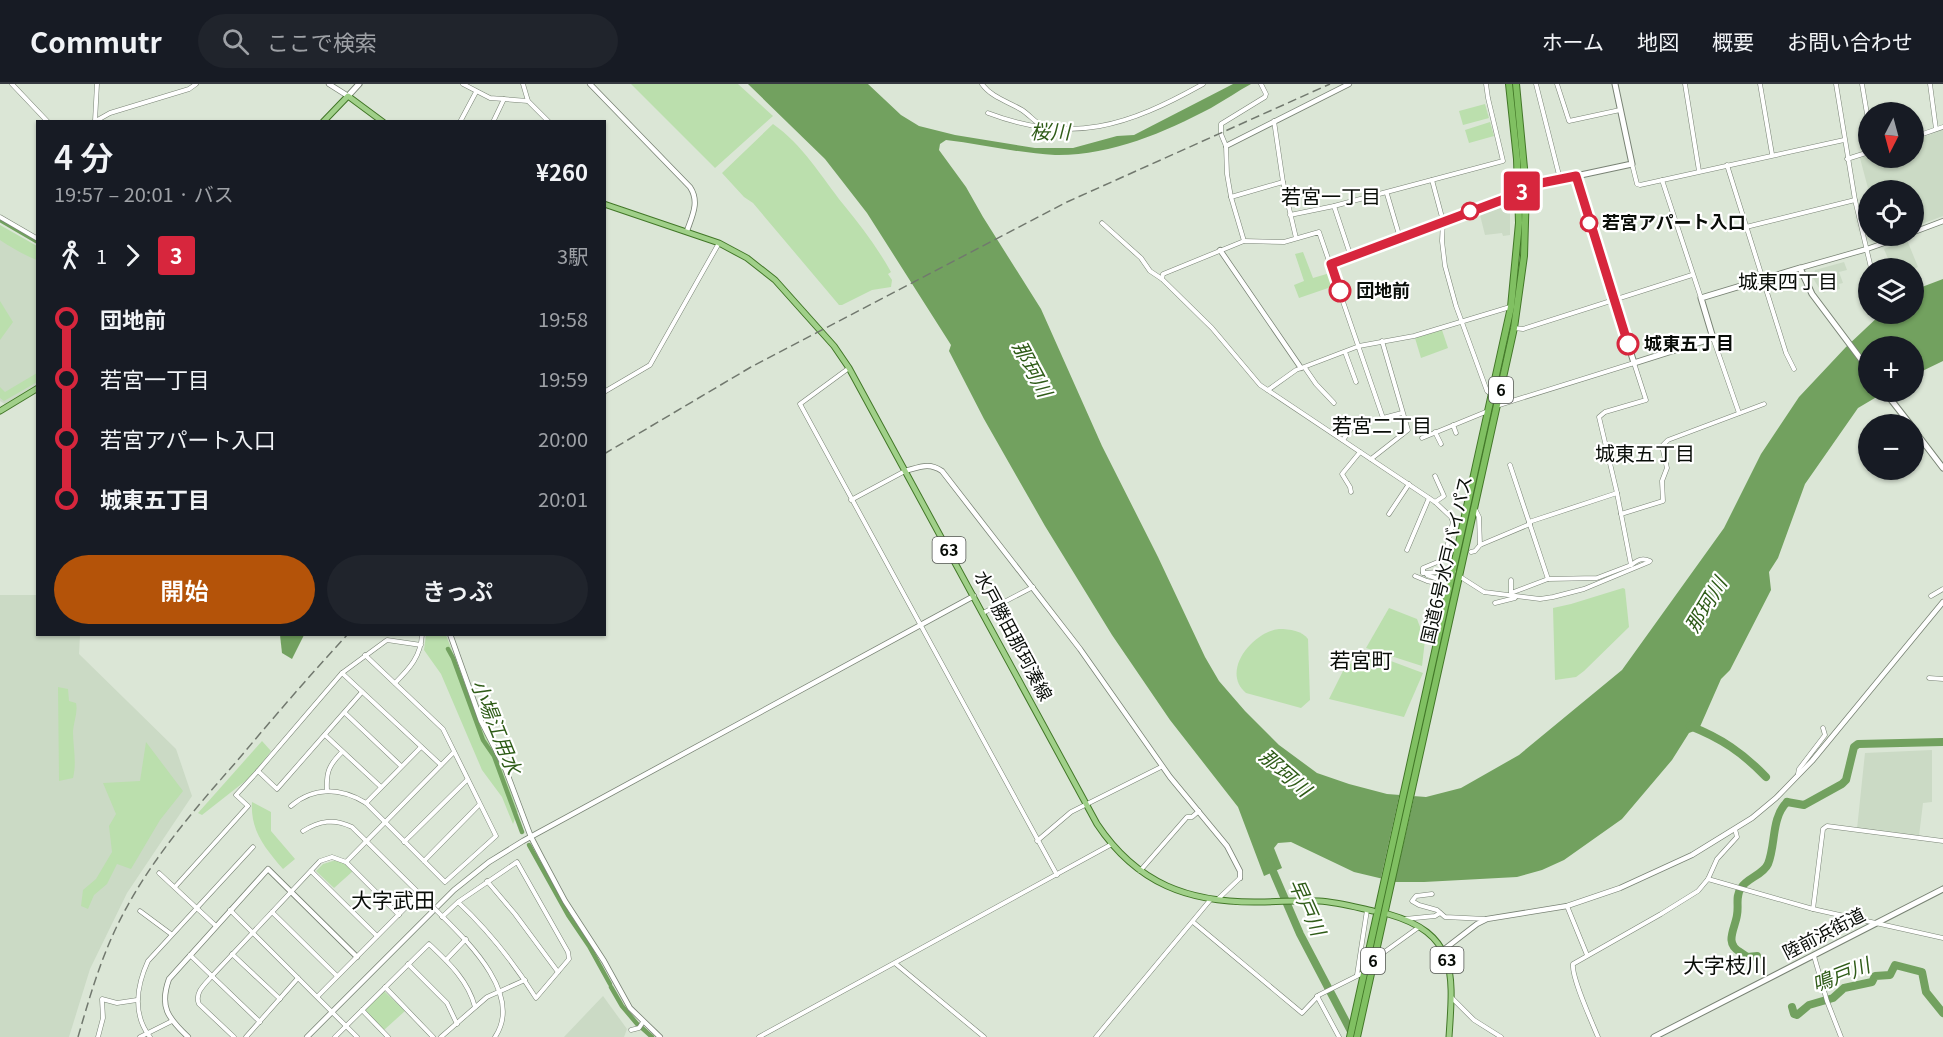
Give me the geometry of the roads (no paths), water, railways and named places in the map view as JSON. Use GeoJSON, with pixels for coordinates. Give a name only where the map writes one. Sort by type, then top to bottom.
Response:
{"type":"FeatureCollection","features":[{"type":"Feature","properties":{"kind":"highway","name":"国道6号水戸バイパス"},"geometry":{"type":"LineString","coordinates":[[1456,574],[1475,508],[1492,396],[1511,307],[1518,241],[1518,194],[1509,84]]}},
{"type":"Feature","properties":{"kind":"highway","name":"国道6号水戸バイパス"},"geometry":{"type":"LineString","coordinates":[[1350,1037],[1383,901],[1492,407],[1514,328],[1524,256],[1526,189],[1516,84]]}},
{"type":"Feature","properties":{"kind":"highway","name":"国道6号水戸バイパス"},"geometry":{"type":"LineString","coordinates":[[1357,1037],[1375,955],[1383,901]]}},
{"type":"Feature","properties":{"kind":"main road"},"geometry":{"type":"LineString","coordinates":[[325,120],[359,84]]}},
{"type":"Feature","properties":{"kind":"main road"},"geometry":{"type":"LineString","coordinates":[[1615,84],[1632,164],[1576,176],[1634,363],[1713,338],[1701,298],[1800,268],[1812,294],[1858,356]]}},
{"type":"Feature","properties":{"kind":"main road"},"geometry":{"type":"LineString","coordinates":[[348,96],[380,120]]}},
{"type":"Feature","properties":{"kind":"main road","name":"水戸勝田那珂湊線"},"geometry":{"type":"LineString","coordinates":[[606,205],[719,243],[747,258],[775,280],[834,346],[849,368],[1097,824],[1125,858],[1140,871],[1175,890],[1214,900],[1327,902],[1370,910]]}},
{"type":"Feature","properties":{"kind":"main road"},"geometry":{"type":"LineString","coordinates":[[1,409],[36,389]]}},
{"type":"Feature","properties":{"kind":"main road"},"geometry":{"type":"LineString","coordinates":[[1893,402],[1902,414]]}},
{"type":"Feature","properties":{"kind":"main road"},"geometry":{"type":"LineString","coordinates":[[1924,443],[1943,468]]}},
{"type":"Feature","properties":{"kind":"main road","name":"陸前浜街道"},"geometry":{"type":"LineString","coordinates":[[1654,1037],[1943,889]]}},
{"type":"Feature","properties":{"kind":"main road","name":"63"},"geometry":{"type":"LineString","coordinates":[[1388,914],[1420,927],[1429,934],[1442,951],[1451,973],[1449,1037]]}},
{"type":"Feature","properties":{"kind":"street"},"geometry":{"type":"LineString","coordinates":[[12,84],[46,120]]}},
{"type":"Feature","properties":{"kind":"street"},"geometry":{"type":"LineString","coordinates":[[95,120],[97,84]]}},
{"type":"Feature","properties":{"kind":"street"},"geometry":{"type":"LineString","coordinates":[[97,120],[116,111],[178,93],[196,84]]}},
{"type":"Feature","properties":{"kind":"street"},"geometry":{"type":"LineString","coordinates":[[329,84],[348,96]]}},
{"type":"Feature","properties":{"kind":"street"},"geometry":{"type":"LineString","coordinates":[[463,84],[490,98],[528,101]]}},
{"type":"Feature","properties":{"kind":"street"},"geometry":{"type":"LineString","coordinates":[[523,84],[528,101],[547,120]]}},
{"type":"Feature","properties":{"kind":"street"},"geometry":{"type":"LineString","coordinates":[[590,84],[694,193],[695,206],[687,231]]}},
{"type":"Feature","properties":{"kind":"street"},"geometry":{"type":"LineString","coordinates":[[982,84],[995,95],[1031,116],[1038,124],[1054,129]]}},
{"type":"Feature","properties":{"kind":"street"},"geometry":{"type":"LineString","coordinates":[[988,113],[1025,125],[1054,129],[1090,128],[1116,124],[1156,109],[1203,84]]}},
{"type":"Feature","properties":{"kind":"street"},"geometry":{"type":"LineString","coordinates":[[1244,241],[1231,197],[1226,146],[1221,134],[1221,124],[1265,97],[1261,84]]}},
{"type":"Feature","properties":{"kind":"street"},"geometry":{"type":"LineString","coordinates":[[1226,146],[1349,84]]}},
{"type":"Feature","properties":{"kind":"street"},"geometry":{"type":"LineString","coordinates":[[1290,215],[1334,206],[1503,160],[1486,84]]}},
{"type":"Feature","properties":{"kind":"street"},"geometry":{"type":"LineString","coordinates":[[1536,84],[1560,178]]}},
{"type":"Feature","properties":{"kind":"street"},"geometry":{"type":"LineString","coordinates":[[1557,84],[1569,121],[1620,110]]}},
{"type":"Feature","properties":{"kind":"street"},"geometry":{"type":"LineString","coordinates":[[1685,84],[1699,171]]}},
{"type":"Feature","properties":{"kind":"street"},"geometry":{"type":"LineString","coordinates":[[1760,84],[1772,154]]}},
{"type":"Feature","properties":{"kind":"street"},"geometry":{"type":"LineString","coordinates":[[1836,84],[1847,159],[1867,258]]}},
{"type":"Feature","properties":{"kind":"street"},"geometry":{"type":"LineString","coordinates":[[1863,84],[1866,102]]}},
{"type":"Feature","properties":{"kind":"street"},"geometry":{"type":"LineString","coordinates":[[1930,84],[1936,129]]}},
{"type":"Feature","properties":{"kind":"street"},"geometry":{"type":"LineString","coordinates":[[461,120],[476,92]]}},
{"type":"Feature","properties":{"kind":"street"},"geometry":{"type":"LineString","coordinates":[[494,120],[504,99]]}},
{"type":"Feature","properties":{"kind":"street"},"geometry":{"type":"LineString","coordinates":[[538,120],[541,115]]}},
{"type":"Feature","properties":{"kind":"street"},"geometry":{"type":"LineString","coordinates":[[1274,121],[1283,182],[1296,238]]}},
{"type":"Feature","properties":{"kind":"street"},"geometry":{"type":"LineString","coordinates":[[1924,133],[1943,127]]}},
{"type":"Feature","properties":{"kind":"street"},"geometry":{"type":"LineString","coordinates":[[1632,164],[1637,183],[1640,185],[1772,154],[1844,140]]}},
{"type":"Feature","properties":{"kind":"street"},"geometry":{"type":"LineString","coordinates":[[1847,159],[1858,156]]}},
{"type":"Feature","properties":{"kind":"street"},"geometry":{"type":"LineString","coordinates":[[1727,165],[1786,353],[1794,369]]}},
{"type":"Feature","properties":{"kind":"street"},"geometry":{"type":"LineString","coordinates":[[1331,264],[1526,189],[1560,178],[1576,176]]}},
{"type":"Feature","properties":{"kind":"street"},"geometry":{"type":"LineString","coordinates":[[1432,180],[1443,221],[1442,241],[1445,266],[1461,321],[1487,392],[1492,396]]}},
{"type":"Feature","properties":{"kind":"street"},"geometry":{"type":"LineString","coordinates":[[1662,180],[1701,298]]}},
{"type":"Feature","properties":{"kind":"street"},"geometry":{"type":"LineString","coordinates":[[1231,197],[1283,182]]}},
{"type":"Feature","properties":{"kind":"street"},"geometry":{"type":"LineString","coordinates":[[1387,195],[1400,238]]}},
{"type":"Feature","properties":{"kind":"street"},"geometry":{"type":"LineString","coordinates":[[1746,227],[1855,200]]}},
{"type":"Feature","properties":{"kind":"street"},"geometry":{"type":"LineString","coordinates":[[1334,206],[1351,256]]}},
{"type":"Feature","properties":{"kind":"street"},"geometry":{"type":"LineString","coordinates":[[0,217],[36,238]]}},
{"type":"Feature","properties":{"kind":"street"},"geometry":{"type":"LineString","coordinates":[[1924,228],[1943,221]]}},
{"type":"Feature","properties":{"kind":"street"},"geometry":{"type":"LineString","coordinates":[[1102,223],[1212,328],[1260,385],[1409,484],[1451,517],[1453,522],[1446,552],[1433,565],[1424,567],[1423,573]]}},
{"type":"Feature","properties":{"kind":"street"},"geometry":{"type":"LineString","coordinates":[[1162,279],[1163,274],[1244,241],[1284,242],[1319,232],[1383,418],[1402,413]]}},
{"type":"Feature","properties":{"kind":"street"},"geometry":{"type":"LineString","coordinates":[[606,391],[650,365],[719,243]]}},
{"type":"Feature","properties":{"kind":"street"},"geometry":{"type":"LineString","coordinates":[[1800,268],[1876,246]]}},
{"type":"Feature","properties":{"kind":"street"},"geometry":{"type":"LineString","coordinates":[[1221,250],[1303,368],[1334,403]]}},
{"type":"Feature","properties":{"kind":"street"},"geometry":{"type":"LineString","coordinates":[[1514,328],[1522,329],[1692,275]]}},
{"type":"Feature","properties":{"kind":"street"},"geometry":{"type":"LineString","coordinates":[[1268,390],[1283,378],[1303,368],[1359,346],[1414,336],[1511,307]]}},
{"type":"Feature","properties":{"kind":"street"},"geometry":{"type":"LineString","coordinates":[[1713,338],[1739,413]]}},
{"type":"Feature","properties":{"kind":"street"},"geometry":{"type":"LineString","coordinates":[[1371,459],[1408,430],[1382,341]]}},
{"type":"Feature","properties":{"kind":"street"},"geometry":{"type":"LineString","coordinates":[[1345,352],[1356,382]]}},
{"type":"Feature","properties":{"kind":"street"},"geometry":{"type":"LineString","coordinates":[[1422,438],[1492,407],[1634,363],[1646,400],[1605,412],[1599,417],[1631,565]]}},
{"type":"Feature","properties":{"kind":"street"},"geometry":{"type":"LineString","coordinates":[[849,368],[800,404],[1057,875]]}},
{"type":"Feature","properties":{"kind":"street"},"geometry":{"type":"LineString","coordinates":[[1621,514],[1663,501],[1662,481],[1667,468],[1662,448],[1668,440],[1764,404]]}},
{"type":"Feature","properties":{"kind":"street"},"geometry":{"type":"LineString","coordinates":[[1343,440],[1355,423]]}},
{"type":"Feature","properties":{"kind":"street"},"geometry":{"type":"LineString","coordinates":[[1453,425],[1456,433]]}},
{"type":"Feature","properties":{"kind":"street"},"geometry":{"type":"LineString","coordinates":[[1435,432],[1441,444]]}},
{"type":"Feature","properties":{"kind":"street"},"geometry":{"type":"LineString","coordinates":[[1351,492],[1342,474],[1360,452]]}},
{"type":"Feature","properties":{"kind":"street"},"geometry":{"type":"LineString","coordinates":[[851,500],[905,471],[927,465],[935,466],[942,471],[1080,650],[1161,766],[1227,846],[1240,871],[1240,878],[1193,922],[1096,1037]]}},
{"type":"Feature","properties":{"kind":"street"},"geometry":{"type":"LineString","coordinates":[[1510,465],[1548,579]]}},
{"type":"Feature","properties":{"kind":"street"},"geometry":{"type":"LineString","coordinates":[[1434,502],[1444,496],[1435,476]]}},
{"type":"Feature","properties":{"kind":"street"},"geometry":{"type":"LineString","coordinates":[[1389,514],[1409,484]]}},
{"type":"Feature","properties":{"kind":"street"},"geometry":{"type":"LineString","coordinates":[[1471,552],[1475,551],[1480,544],[1529,523],[1617,493]]}},
{"type":"Feature","properties":{"kind":"street"},"geometry":{"type":"LineString","coordinates":[[1407,550],[1429,498]]}},
{"type":"Feature","properties":{"kind":"street"},"geometry":{"type":"LineString","coordinates":[[1475,508],[1479,517],[1480,544]]}},
{"type":"Feature","properties":{"kind":"street"},"geometry":{"type":"LineString","coordinates":[[1442,558],[1449,558]]}},
{"type":"Feature","properties":{"kind":"street"},"geometry":{"type":"LineString","coordinates":[[1423,573],[1456,574],[1484,592],[1518,597],[1540,598],[1567,595],[1650,561],[1640,559],[1631,565],[1597,578],[1548,579],[1510,595]]}},
{"type":"Feature","properties":{"kind":"street"},"geometry":{"type":"LineString","coordinates":[[1416,576],[1440,584],[1438,579],[1423,573]]}},
{"type":"Feature","properties":{"kind":"street"},"geometry":{"type":"LineString","coordinates":[[1510,595],[1511,580]]}},
{"type":"Feature","properties":{"kind":"street"},"geometry":{"type":"LineString","coordinates":[[983,613],[1033,587]]}},
{"type":"Feature","properties":{"kind":"street"},"geometry":{"type":"LineString","coordinates":[[1931,596],[1943,589]]}},
{"type":"Feature","properties":{"kind":"street"},"geometry":{"type":"LineString","coordinates":[[307,1037],[454,890],[489,862],[974,596]]}},
{"type":"Feature","properties":{"kind":"street"},"geometry":{"type":"LineString","coordinates":[[1495,603],[1518,597]]}},
{"type":"Feature","properties":{"kind":"street"},"geometry":{"type":"LineString","coordinates":[[1432,894],[1416,896],[1412,901],[1437,910],[1445,917],[1487,919],[1566,906],[1644,879],[1699,852],[1762,811],[1797,778],[1943,602]]}},
{"type":"Feature","properties":{"kind":"street"},"geometry":{"type":"LineString","coordinates":[[395,683],[416,661],[422,636]]}},
{"type":"Feature","properties":{"kind":"street"},"geometry":{"type":"LineString","coordinates":[[451,636],[481,721],[508,777],[531,837],[565,901],[604,961],[630,1008],[660,1037]]}},
{"type":"Feature","properties":{"kind":"street"},"geometry":{"type":"LineString","coordinates":[[175,887],[248,806],[236,795],[342,673],[387,640],[421,645]]}},
{"type":"Feature","properties":{"kind":"street"},"geometry":{"type":"LineString","coordinates":[[291,806],[302,798],[327,790],[344,793],[366,803],[445,882],[496,836],[443,729],[365,655]]}},
{"type":"Feature","properties":{"kind":"street"},"geometry":{"type":"LineString","coordinates":[[342,673],[441,765]]}},
{"type":"Feature","properties":{"kind":"street"},"geometry":{"type":"LineString","coordinates":[[1929,678],[1943,679]]}},
{"type":"Feature","properties":{"kind":"street"},"geometry":{"type":"LineString","coordinates":[[258,771],[277,789],[362,692]]}},
{"type":"Feature","properties":{"kind":"street"},"geometry":{"type":"LineString","coordinates":[[345,713],[401,766]]}},
{"type":"Feature","properties":{"kind":"street"},"geometry":{"type":"LineString","coordinates":[[1797,778],[1799,769],[1825,735],[1823,728]]}},
{"type":"Feature","properties":{"kind":"street"},"geometry":{"type":"LineString","coordinates":[[325,735],[381,787]]}},
{"type":"Feature","properties":{"kind":"street"},"geometry":{"type":"LineString","coordinates":[[366,803],[421,747]]}},
{"type":"Feature","properties":{"kind":"street"},"geometry":{"type":"LineString","coordinates":[[327,790],[328,767],[342,751]]}},
{"type":"Feature","properties":{"kind":"street"},"geometry":{"type":"LineString","coordinates":[[346,862],[454,752]]}},
{"type":"Feature","properties":{"kind":"street"},"geometry":{"type":"LineString","coordinates":[[1037,841],[1068,814],[1161,766]]}},
{"type":"Feature","properties":{"kind":"street"},"geometry":{"type":"LineString","coordinates":[[404,842],[468,780]]}},
{"type":"Feature","properties":{"kind":"street"},"geometry":{"type":"LineString","coordinates":[[424,861],[479,805]]}},
{"type":"Feature","properties":{"kind":"street"},"geometry":{"type":"LineString","coordinates":[[1140,871],[1187,817],[1192,817],[1199,811]]}},
{"type":"Feature","properties":{"kind":"street"},"geometry":{"type":"LineString","coordinates":[[303,831],[320,823],[336,822],[352,827],[466,939],[480,957],[498,991],[503,1018],[495,1037]]}},
{"type":"Feature","properties":{"kind":"street"},"geometry":{"type":"LineString","coordinates":[[1813,909],[1823,829],[1827,826],[1943,841]]}},
{"type":"Feature","properties":{"kind":"street"},"geometry":{"type":"LineString","coordinates":[[1598,1037],[1572,966],[1576,961],[1698,891],[1708,879],[1716,860],[1737,837],[1735,830]]}},
{"type":"Feature","properties":{"kind":"street"},"geometry":{"type":"LineString","coordinates":[[759,1037],[1112,844]]}},
{"type":"Feature","properties":{"kind":"street"},"geometry":{"type":"LineString","coordinates":[[149,1035],[140,1015],[137,1000],[140,979],[148,961],[253,848]]}},
{"type":"Feature","properties":{"kind":"street"},"geometry":{"type":"LineString","coordinates":[[234,1037],[204,1009],[196,999],[198,994],[232,954],[326,858],[337,858],[346,862],[399,915]]}},
{"type":"Feature","properties":{"kind":"street"},"geometry":{"type":"LineString","coordinates":[[442,917],[458,902],[487,881],[518,862],[568,952],[569,959],[536,998],[525,980],[477,920],[458,902]]}},
{"type":"Feature","properties":{"kind":"street"},"geometry":{"type":"LineString","coordinates":[[188,1037],[172,1022],[164,1003],[165,991],[172,975],[268,869],[357,957]]}},
{"type":"Feature","properties":{"kind":"street"},"geometry":{"type":"LineString","coordinates":[[311,871],[377,936]]}},
{"type":"Feature","properties":{"kind":"street"},"geometry":{"type":"LineString","coordinates":[[159,873],[216,926]]}},
{"type":"Feature","properties":{"kind":"street"},"geometry":{"type":"LineString","coordinates":[[1708,879],[1813,909],[1943,938]]}},
{"type":"Feature","properties":{"kind":"street"},"geometry":{"type":"LineString","coordinates":[[487,881],[558,972]]}},
{"type":"Feature","properties":{"kind":"street"},"geometry":{"type":"LineString","coordinates":[[318,996],[419,894]]}},
{"type":"Feature","properties":{"kind":"street"},"geometry":{"type":"LineString","coordinates":[[1566,906],[1587,955]]}},
{"type":"Feature","properties":{"kind":"street"},"geometry":{"type":"LineString","coordinates":[[230,910],[357,1037]]}},
{"type":"Feature","properties":{"kind":"street"},"geometry":{"type":"LineString","coordinates":[[1357,975],[1370,910]]}},
{"type":"Feature","properties":{"kind":"street"},"geometry":{"type":"LineString","coordinates":[[140,911],[171,934]]}},
{"type":"Feature","properties":{"kind":"street"},"geometry":{"type":"LineString","coordinates":[[272,912],[337,976]]}},
{"type":"Feature","properties":{"kind":"street"},"geometry":{"type":"LineString","coordinates":[[1405,919],[1435,916],[1440,913]]}},
{"type":"Feature","properties":{"kind":"street"},"geometry":{"type":"LineString","coordinates":[[1442,951],[1487,919]]}},
{"type":"Feature","properties":{"kind":"street"},"geometry":{"type":"LineString","coordinates":[[1193,922],[1302,1012],[1318,995],[1364,973]]}},
{"type":"Feature","properties":{"kind":"street"},"geometry":{"type":"LineString","coordinates":[[1375,955],[1383,954],[1420,927]]}},
{"type":"Feature","properties":{"kind":"street"},"geometry":{"type":"LineString","coordinates":[[446,960],[466,939]]}},
{"type":"Feature","properties":{"kind":"street"},"geometry":{"type":"LineString","coordinates":[[335,1037],[429,944],[446,960],[465,984],[475,1007]]}},
{"type":"Feature","properties":{"kind":"street"},"geometry":{"type":"LineString","coordinates":[[232,954],[280,999]]}},
{"type":"Feature","properties":{"kind":"street"},"geometry":{"type":"LineString","coordinates":[[190,955],[260,1022]]}},
{"type":"Feature","properties":{"kind":"street"},"geometry":{"type":"LineString","coordinates":[[1814,956],[1826,1000],[1841,1037]]}},
{"type":"Feature","properties":{"kind":"street"},"geometry":{"type":"LineString","coordinates":[[896,963],[984,1037]]}},
{"type":"Feature","properties":{"kind":"street"},"geometry":{"type":"LineString","coordinates":[[408,964],[447,1004],[457,1024]]}},
{"type":"Feature","properties":{"kind":"street"},"geometry":{"type":"LineString","coordinates":[[246,1037],[298,978]]}},
{"type":"Feature","properties":{"kind":"street"},"geometry":{"type":"LineString","coordinates":[[441,1037],[475,1007],[498,991],[525,980]]}},
{"type":"Feature","properties":{"kind":"street"},"geometry":{"type":"LineString","coordinates":[[385,987],[433,1037]]}},
{"type":"Feature","properties":{"kind":"street"},"geometry":{"type":"LineString","coordinates":[[1318,995],[1339,1037]]}},
{"type":"Feature","properties":{"kind":"street"},"geometry":{"type":"LineString","coordinates":[[1452,998],[1474,1020],[1501,1037]]}},
{"type":"Feature","properties":{"kind":"street"},"geometry":{"type":"LineString","coordinates":[[98,1037],[103,1018],[102,999],[117,1003],[137,1000]]}},
{"type":"Feature","properties":{"kind":"street"},"geometry":{"type":"LineString","coordinates":[[362,1010],[388,1037]]}},
{"type":"Feature","properties":{"kind":"street"},"geometry":{"type":"LineString","coordinates":[[140,1037],[149,1035],[172,1022]]}},
{"type":"Feature","properties":{"kind":"street"},"geometry":{"type":"LineString","coordinates":[[631,1030],[639,1028],[643,1022]]}},
{"type":"Feature","properties":{"kind":"water","name":"那珂川"},"geometry":{"type":"Polygon","coordinates":[[[748,84],[868,84],[901,115],[919,126],[955,135],[1035,148],[1073,148],[1117,136],[1134,135],[1233,84],[1251,84],[1211,108],[1174,126],[1136,141],[1096,152],[1041,154],[946,140],[940,144],[939,150],[966,187],[1041,309],[1102,446],[1205,657],[1219,681],[1279,745],[1317,773],[1387,794],[1426,797],[1461,788],[1519,755],[1622,670],[1724,528],[1761,454],[1799,397],[1846,347],[1870,324],[1924,324],[1924,286],[1943,279],[1943,361],[1924,370],[1924,336],[1858,336],[1858,402],[1868,402],[1858,408],[1805,484],[1778,558],[1769,572],[1771,590],[1730,670],[1721,679],[1699,729],[1689,733],[1672,760],[1622,819],[1564,860],[1542,870],[1517,877],[1396,882],[1354,872],[1291,842],[1278,843],[1274,848],[1282,868],[1264,876],[1238,807],[1170,720],[1112,635],[1045,526],[984,419],[949,351],[951,345],[867,213],[825,159],[748,84]]]}},
{"type":"Feature","properties":{"kind":"water"},"geometry":{"type":"Polygon","coordinates":[[[280,636],[304,636],[292,659],[282,653],[280,636]]]}},
{"type":"Feature","properties":{"kind":"waterway","name":"小場江用水"},"geometry":{"type":"LineString","coordinates":[[0,220],[36,241]]}},
{"type":"Feature","properties":{"kind":"waterway","name":"小場江用水"},"geometry":{"type":"LineString","coordinates":[[448,649],[483,740],[494,756],[522,832]]}},
{"type":"Feature","properties":{"kind":"waterway","name":"鳴戸川"},"geometry":{"type":"LineString","coordinates":[[1690,726],[1731,747],[1766,777]]}},
{"type":"Feature","properties":{"kind":"waterway"},"geometry":{"type":"LineString","coordinates":[[1787,802],[1804,805],[1842,784],[1846,780],[1854,747],[1858,744],[1943,742]]}},
{"type":"Feature","properties":{"kind":"waterway","name":"鳴戸川"},"geometry":{"type":"LineString","coordinates":[[1757,956],[1747,957],[1732,944],[1738,895],[1744,885],[1766,868],[1778,816],[1787,802]]}},
{"type":"Feature","properties":{"kind":"waterway","name":"小場江用水"},"geometry":{"type":"LineString","coordinates":[[529,845],[610,984]]}},
{"type":"Feature","properties":{"kind":"waterway","name":"早戸川"},"geometry":{"type":"LineString","coordinates":[[1269,862],[1300,934],[1354,1037]]}},
{"type":"Feature","properties":{"kind":"waterway","name":"鳴戸川"},"geometry":{"type":"LineString","coordinates":[[1792,1007],[1794,1014],[1797,1015],[1809,1005],[1833,998],[1844,988],[1872,982],[1875,976],[1890,975],[1895,965],[1922,972],[1926,992],[1943,1013]]}},
{"type":"Feature","properties":{"kind":"waterway","name":"小場江用水"},"geometry":{"type":"LineString","coordinates":[[611,987],[622,1006],[638,1025]]}},
{"type":"Feature","properties":{"kind":"waterway","name":"小場江用水"},"geometry":{"type":"LineString","coordinates":[[641,1027],[652,1037]]}},
{"type":"Feature","properties":{"kind":"railway"},"geometry":{"type":"LineString","coordinates":[[606,453],[751,367],[1067,202],[1330,84]]}},
{"type":"Feature","properties":{"kind":"railway"},"geometry":{"type":"LineString","coordinates":[[78,1037],[95,980],[111,939],[129,903],[156,860],[203,800],[346,636]]}},
{"type":"Feature","properties":{"kind":"place","name":"若宮アパート入口"},"geometry":{"type":"Point","coordinates":[1589,223]}},
{"type":"Feature","properties":{"kind":"place","name":"団地前"},"geometry":{"type":"Point","coordinates":[1340,291]}},
{"type":"Feature","properties":{"kind":"place","name":"城東五丁目"},"geometry":{"type":"Point","coordinates":[1628,344]}},
{"type":"Feature","properties":{"kind":"district","name":"若宮一丁目"},"geometry":{"type":"Point","coordinates":[1331,197]}},
{"type":"Feature","properties":{"kind":"district","name":"城東四丁目"},"geometry":{"type":"Point","coordinates":[1788,282]}},
{"type":"Feature","properties":{"kind":"district","name":"若宮二丁目"},"geometry":{"type":"Point","coordinates":[1382,426]}},
{"type":"Feature","properties":{"kind":"district","name":"城東五丁目"},"geometry":{"type":"Point","coordinates":[1645,454]}},
{"type":"Feature","properties":{"kind":"district","name":"若宮町"},"geometry":{"type":"Point","coordinates":[1361,661]}},
{"type":"Feature","properties":{"kind":"district","name":"大字武田"},"geometry":{"type":"Point","coordinates":[393,901]}},
{"type":"Feature","properties":{"kind":"district","name":"大字枝川"},"geometry":{"type":"Point","coordinates":[1725,966]}},
{"type":"Feature","properties":{"kind":"water label","name":"桜川"},"geometry":{"type":"Point","coordinates":[1050,132]}}]}
